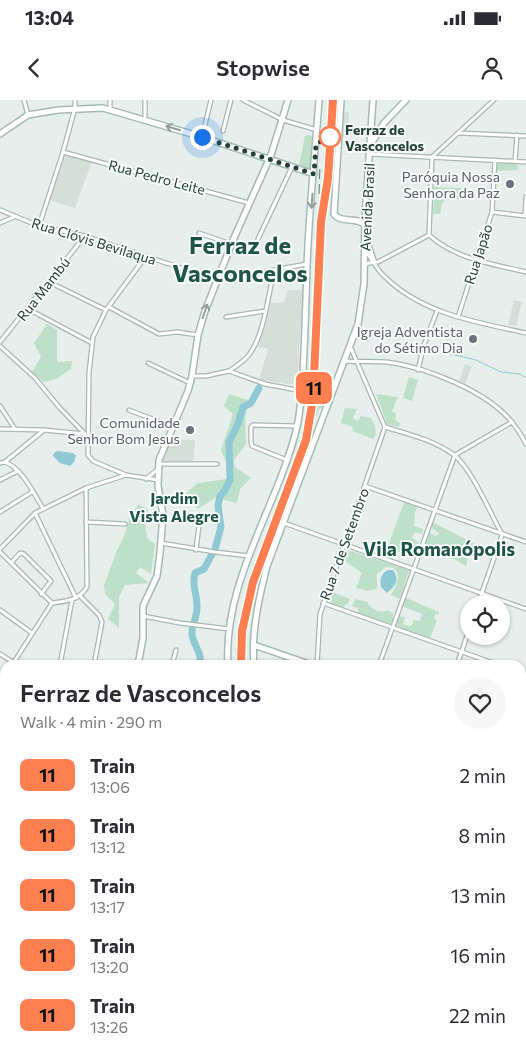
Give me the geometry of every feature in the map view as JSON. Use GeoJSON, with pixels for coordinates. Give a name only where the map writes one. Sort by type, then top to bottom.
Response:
{"type":"FeatureCollection","features":[{"type":"Feature","properties":{"kind":"main road"},"geometry":{"type":"LineString","coordinates":[[139,660],[142,645],[143,603],[156,576],[161,543],[163,515],[158,466],[190,383],[198,335],[205,311],[231,244],[270,159],[288,100]]}},
{"type":"Feature","properties":{"kind":"main road"},"geometry":{"type":"LineString","coordinates":[[228,660],[229,629],[233,606],[287,460],[297,426],[302,391],[306,329],[307,264],[319,100]]}},
{"type":"Feature","properties":{"kind":"main road"},"geometry":{"type":"LineString","coordinates":[[341,100],[335,216],[338,219],[360,220],[365,216]]}},
{"type":"Feature","properties":{"kind":"main road","name":"Avenida Brasil"},"geometry":{"type":"LineString","coordinates":[[254,660],[258,603],[267,566],[356,329],[356,320],[364,284],[365,216],[373,100]]}},
{"type":"Feature","properties":{"kind":"main road"},"geometry":{"type":"LineString","coordinates":[[370,147],[384,123],[406,100]]}},
{"type":"Feature","properties":{"kind":"main road"},"geometry":{"type":"LineString","coordinates":[[0,134],[28,115],[75,108],[110,109],[314,174]]}},
{"type":"Feature","properties":{"kind":"main road"},"geometry":{"type":"LineString","coordinates":[[360,220],[365,225]]}},
{"type":"Feature","properties":{"kind":"main road"},"geometry":{"type":"LineString","coordinates":[[365,234],[373,261]]}},
{"type":"Feature","properties":{"kind":"main road"},"geometry":{"type":"LineString","coordinates":[[254,645],[298,660]]}},
{"type":"Feature","properties":{"kind":"street"},"geometry":{"type":"LineString","coordinates":[[24,100],[28,115]]}},
{"type":"Feature","properties":{"kind":"street"},"geometry":{"type":"LineString","coordinates":[[39,226],[64,152],[75,108],[75,100]]}},
{"type":"Feature","properties":{"kind":"street"},"geometry":{"type":"LineString","coordinates":[[110,100],[110,109]]}},
{"type":"Feature","properties":{"kind":"street"},"geometry":{"type":"LineString","coordinates":[[145,100],[145,119]]}},
{"type":"Feature","properties":{"kind":"street"},"geometry":{"type":"LineString","coordinates":[[202,137],[211,100]]}},
{"type":"Feature","properties":{"kind":"street"},"geometry":{"type":"LineString","coordinates":[[223,131],[231,100]]}},
{"type":"Feature","properties":{"kind":"street"},"geometry":{"type":"LineString","coordinates":[[242,100],[283,120],[317,130]]}},
{"type":"Feature","properties":{"kind":"street"},"geometry":{"type":"LineString","coordinates":[[429,235],[432,156],[494,100]]}},
{"type":"Feature","properties":{"kind":"street"},"geometry":{"type":"LineString","coordinates":[[458,133],[526,136]]}},
{"type":"Feature","properties":{"kind":"street"},"geometry":{"type":"LineString","coordinates":[[515,162],[516,135]]}},
{"type":"Feature","properties":{"kind":"street"},"geometry":{"type":"LineString","coordinates":[[444,146],[444,152],[448,157]]}},
{"type":"Feature","properties":{"kind":"street","name":"Rua Pedro Leite"},"geometry":{"type":"LineString","coordinates":[[64,152],[249,203]]}},
{"type":"Feature","properties":{"kind":"street"},"geometry":{"type":"LineString","coordinates":[[369,154],[526,162]]}},
{"type":"Feature","properties":{"kind":"street","name":"Rua Japão"},"geometry":{"type":"LineString","coordinates":[[458,317],[492,212],[495,160]]}},
{"type":"Feature","properties":{"kind":"street"},"geometry":{"type":"LineString","coordinates":[[258,239],[292,167]]}},
{"type":"Feature","properties":{"kind":"street"},"geometry":{"type":"LineString","coordinates":[[492,212],[526,216],[526,197]]}},
{"type":"Feature","properties":{"kind":"street","name":"Rua Clóvis Bevilaqua"},"geometry":{"type":"LineString","coordinates":[[0,210],[39,226],[84,236],[217,280]]}},
{"type":"Feature","properties":{"kind":"street"},"geometry":{"type":"LineString","coordinates":[[0,223],[14,216]]}},
{"type":"Feature","properties":{"kind":"street"},"geometry":{"type":"LineString","coordinates":[[198,233],[231,244]]}},
{"type":"Feature","properties":{"kind":"street"},"geometry":{"type":"LineString","coordinates":[[429,235],[446,248],[476,260],[526,272]]}},
{"type":"Feature","properties":{"kind":"street"},"geometry":{"type":"LineString","coordinates":[[364,267],[367,263],[429,235]]}},
{"type":"Feature","properties":{"kind":"street","name":"Rua Mambú"},"geometry":{"type":"LineString","coordinates":[[0,342],[84,236]]}},
{"type":"Feature","properties":{"kind":"street"},"geometry":{"type":"LineString","coordinates":[[364,250],[385,278],[398,289],[437,311],[526,333]]}},
{"type":"Feature","properties":{"kind":"street"},"geometry":{"type":"LineString","coordinates":[[146,256],[107,308],[95,330],[89,373],[87,434],[90,458],[126,475],[158,480]]}},
{"type":"Feature","properties":{"kind":"street"},"geometry":{"type":"LineString","coordinates":[[217,280],[307,264]]}},
{"type":"Feature","properties":{"kind":"street"},"geometry":{"type":"LineString","coordinates":[[192,376],[206,376],[229,371],[242,362],[255,346],[274,271]]}},
{"type":"Feature","properties":{"kind":"street"},"geometry":{"type":"LineString","coordinates":[[49,282],[160,334],[177,332],[198,335]]}},
{"type":"Feature","properties":{"kind":"street"},"geometry":{"type":"LineString","coordinates":[[28,309],[92,343]]}},
{"type":"Feature","properties":{"kind":"street"},"geometry":{"type":"LineString","coordinates":[[226,317],[265,311]]}},
{"type":"Feature","properties":{"kind":"street"},"geometry":{"type":"LineString","coordinates":[[418,370],[424,345],[437,311]]}},
{"type":"Feature","properties":{"kind":"street"},"geometry":{"type":"LineString","coordinates":[[350,345],[386,427],[428,441],[454,455],[470,476],[502,535],[481,594]]}},
{"type":"Feature","properties":{"kind":"street"},"geometry":{"type":"LineString","coordinates":[[0,346],[35,378],[59,407],[87,434]]}},
{"type":"Feature","properties":{"kind":"street"},"geometry":{"type":"LineString","coordinates":[[344,361],[386,362],[442,377],[473,391],[512,422],[526,444]]}},
{"type":"Feature","properties":{"kind":"street"},"geometry":{"type":"LineString","coordinates":[[148,363],[190,383]]}},
{"type":"Feature","properties":{"kind":"street"},"geometry":{"type":"LineString","coordinates":[[229,371],[265,384],[302,391]]}},
{"type":"Feature","properties":{"kind":"street"},"geometry":{"type":"LineString","coordinates":[[0,406],[15,429]]}},
{"type":"Feature","properties":{"kind":"street"},"geometry":{"type":"LineString","coordinates":[[129,410],[173,427]]}},
{"type":"Feature","properties":{"kind":"street"},"geometry":{"type":"LineString","coordinates":[[381,660],[454,455],[512,422]]}},
{"type":"Feature","properties":{"kind":"street"},"geometry":{"type":"LineString","coordinates":[[287,460],[252,446],[250,428],[252,425],[297,426]]}},
{"type":"Feature","properties":{"kind":"street","name":"Rua 7 de Setembro"},"geometry":{"type":"LineString","coordinates":[[317,660],[318,624],[323,603],[386,427]]}},
{"type":"Feature","properties":{"kind":"street"},"geometry":{"type":"LineString","coordinates":[[0,429],[44,430],[87,434]]}},
{"type":"Feature","properties":{"kind":"street"},"geometry":{"type":"LineString","coordinates":[[0,463],[5,462],[44,430]]}},
{"type":"Feature","properties":{"kind":"street"},"geometry":{"type":"LineString","coordinates":[[5,462],[12,465],[18,471],[43,508]]}},
{"type":"Feature","properties":{"kind":"street"},"geometry":{"type":"LineString","coordinates":[[146,479],[158,466],[217,464]]}},
{"type":"Feature","properties":{"kind":"street"},"geometry":{"type":"LineString","coordinates":[[0,480],[18,471]]}},
{"type":"Feature","properties":{"kind":"street"},"geometry":{"type":"LineString","coordinates":[[52,603],[41,594],[0,550],[35,513],[43,508],[86,488],[126,475]]}},
{"type":"Feature","properties":{"kind":"street"},"geometry":{"type":"LineString","coordinates":[[365,486],[526,542]]}},
{"type":"Feature","properties":{"kind":"street"},"geometry":{"type":"LineString","coordinates":[[61,660],[76,598],[87,587],[88,581],[86,488]]}},
{"type":"Feature","properties":{"kind":"street"},"geometry":{"type":"LineString","coordinates":[[0,512],[32,492]]}},
{"type":"Feature","properties":{"kind":"street"},"geometry":{"type":"LineString","coordinates":[[35,513],[76,598],[99,616],[102,622],[95,660]]}},
{"type":"Feature","properties":{"kind":"street"},"geometry":{"type":"LineString","coordinates":[[196,550],[200,517]]}},
{"type":"Feature","properties":{"kind":"street"},"geometry":{"type":"LineString","coordinates":[[86,522],[125,524]]}},
{"type":"Feature","properties":{"kind":"street"},"geometry":{"type":"LineString","coordinates":[[492,531],[495,522]]}},
{"type":"Feature","properties":{"kind":"street"},"geometry":{"type":"LineString","coordinates":[[284,523],[526,609]]}},
{"type":"Feature","properties":{"kind":"street"},"geometry":{"type":"LineString","coordinates":[[161,543],[209,552],[250,556]]}},
{"type":"Feature","properties":{"kind":"street"},"geometry":{"type":"LineString","coordinates":[[11,563],[20,553],[24,554],[50,581],[41,594]]}},
{"type":"Feature","properties":{"kind":"street"},"geometry":{"type":"LineString","coordinates":[[15,660],[52,603],[76,598]]}},
{"type":"Feature","properties":{"kind":"street"},"geometry":{"type":"LineString","coordinates":[[323,603],[484,660]]}},
{"type":"Feature","properties":{"kind":"street"},"geometry":{"type":"LineString","coordinates":[[0,610],[32,633]]}},
{"type":"Feature","properties":{"kind":"street"},"geometry":{"type":"LineString","coordinates":[[143,616],[192,625],[229,629]]}},
{"type":"Feature","properties":{"kind":"street"},"geometry":{"type":"LineString","coordinates":[[458,660],[464,645]]}},
{"type":"Feature","properties":{"kind":"street"},"geometry":{"type":"LineString","coordinates":[[173,660],[176,650]]}},
{"type":"Feature","properties":{"kind":"shaded area"},"geometry":{"type":"Polygon","coordinates":[[[343,112],[349,112],[348,137],[342,137],[343,112]]]}},
{"type":"Feature","properties":{"kind":"shaded area"},"geometry":{"type":"Polygon","coordinates":[[[65,153],[92,161],[75,208],[49,200],[65,153]]]}},
{"type":"Feature","properties":{"kind":"shaded area"},"geometry":{"type":"Polygon","coordinates":[[[288,290],[303,290],[297,385],[259,380],[268,349],[258,347],[270,303],[284,302],[288,290]]]}},
{"type":"Feature","properties":{"kind":"shaded area"},"geometry":{"type":"Polygon","coordinates":[[[514,300],[522,302],[516,326],[508,325],[514,300]]]}},
{"type":"Feature","properties":{"kind":"shaded area"},"geometry":{"type":"Polygon","coordinates":[[[465,364],[472,367],[465,384],[459,381],[465,364]]]}},
{"type":"Feature","properties":{"kind":"shaded area"},"geometry":{"type":"Polygon","coordinates":[[[172,439],[195,440],[193,461],[163,461],[172,439]]]}},
{"type":"Feature","properties":{"kind":"green space"},"geometry":{"type":"Polygon","coordinates":[[[305,136],[312,136],[312,165],[309,169],[299,165],[305,136]]]}},
{"type":"Feature","properties":{"kind":"green space"},"geometry":{"type":"Polygon","coordinates":[[[497,163],[516,164],[519,168],[517,170],[496,171],[497,163]]]}},
{"type":"Feature","properties":{"kind":"green space"},"geometry":{"type":"Polygon","coordinates":[[[434,187],[461,188],[460,199],[446,199],[442,203],[440,214],[433,214],[434,187]]]}},
{"type":"Feature","properties":{"kind":"green space"},"geometry":{"type":"Polygon","coordinates":[[[47,324],[57,330],[57,362],[72,361],[71,369],[56,379],[44,382],[32,372],[41,357],[34,343],[47,324]]]}},
{"type":"Feature","properties":{"kind":"green space"},"geometry":{"type":"Polygon","coordinates":[[[409,377],[418,380],[412,401],[403,398],[409,377]]]}},
{"type":"Feature","properties":{"kind":"green space"},"geometry":{"type":"Polygon","coordinates":[[[229,394],[248,400],[245,422],[246,444],[234,460],[235,467],[251,478],[240,489],[237,503],[215,498],[198,509],[191,501],[178,500],[198,483],[227,479],[227,464],[221,450],[233,414],[224,406],[229,394]]]}},
{"type":"Feature","properties":{"kind":"green space"},"geometry":{"type":"Polygon","coordinates":[[[376,394],[398,397],[392,411],[396,414],[395,420],[400,423],[399,427],[387,424],[376,394]]]}},
{"type":"Feature","properties":{"kind":"green space"},"geometry":{"type":"Polygon","coordinates":[[[314,395],[326,400],[322,408],[319,409],[309,439],[314,395]]]}},
{"type":"Feature","properties":{"kind":"green space"},"geometry":{"type":"Polygon","coordinates":[[[345,408],[357,409],[353,418],[358,421],[361,416],[371,418],[375,426],[376,435],[373,439],[352,431],[353,427],[341,423],[345,408]]]}},
{"type":"Feature","properties":{"kind":"green space"},"geometry":{"type":"Polygon","coordinates":[[[404,502],[418,505],[415,512],[414,526],[423,529],[422,534],[415,532],[412,538],[419,542],[413,556],[397,551],[391,558],[385,555],[404,502]]]}},
{"type":"Feature","properties":{"kind":"green space"},"geometry":{"type":"Polygon","coordinates":[[[139,504],[148,510],[145,524],[147,538],[155,544],[151,574],[140,567],[136,573],[149,583],[125,585],[119,597],[119,628],[108,619],[115,604],[105,594],[104,585],[125,534],[130,516],[139,504]]]}},
{"type":"Feature","properties":{"kind":"green space"},"geometry":{"type":"Polygon","coordinates":[[[432,522],[475,544],[475,551],[465,547],[461,550],[468,557],[466,566],[437,553],[433,545],[423,545],[428,532],[436,536],[439,533],[430,527],[432,522]]]}},
{"type":"Feature","properties":{"kind":"green space"},"geometry":{"type":"Polygon","coordinates":[[[345,549],[409,570],[400,599],[391,595],[398,578],[394,568],[386,567],[377,574],[377,589],[367,591],[356,588],[362,573],[342,559],[345,549]]]}},
{"type":"Feature","properties":{"kind":"green space"},"geometry":{"type":"Polygon","coordinates":[[[330,591],[350,599],[348,604],[344,608],[327,602],[330,591]]]}},
{"type":"Feature","properties":{"kind":"green space"},"geometry":{"type":"Polygon","coordinates":[[[406,598],[439,612],[439,614],[435,614],[434,619],[437,620],[430,638],[395,626],[398,616],[405,617],[403,624],[410,626],[413,624],[413,620],[420,621],[422,614],[402,606],[406,598]]]}},
{"type":"Feature","properties":{"kind":"green space"},"geometry":{"type":"Polygon","coordinates":[[[356,599],[367,602],[376,610],[382,612],[388,610],[393,613],[393,619],[390,624],[358,613],[358,608],[351,606],[356,599]]]}},
{"type":"Feature","properties":{"kind":"water"},"geometry":{"type":"Polygon","coordinates":[[[58,451],[73,453],[76,456],[74,462],[70,466],[60,463],[53,456],[58,451]]]}},
{"type":"Feature","properties":{"kind":"water"},"geometry":{"type":"Polygon","coordinates":[[[388,570],[393,570],[397,580],[387,593],[381,587],[381,577],[388,570]]]}},
{"type":"Feature","properties":{"kind":"waterway"},"geometry":{"type":"LineString","coordinates":[[447,353],[476,360],[501,372],[520,374],[526,378]]}},
{"type":"Feature","properties":{"kind":"waterway"},"geometry":{"type":"LineString","coordinates":[[200,660],[192,635],[197,608],[194,583],[195,573],[204,569],[215,549],[221,527],[218,505],[220,496],[230,480],[229,442],[238,424],[243,407],[251,403],[259,388]]}},
{"type":"Feature","properties":{"kind":"railway"},"geometry":{"type":"LineString","coordinates":[[319,194],[320,164]]}},
{"type":"Feature","properties":{"kind":"railway"},"geometry":{"type":"LineString","coordinates":[[241,660],[244,620],[251,590],[294,474],[310,418],[313,399],[321,222],[329,164]]}},
{"type":"Feature","properties":{"kind":"train","name":"11"},"geometry":{"type":"LineString","coordinates":[[241,660],[242,631],[246,606],[253,582],[306,440],[310,419],[313,399],[321,222],[328,178],[333,100]]}},
{"type":"Feature","properties":{"kind":"place","name":"Ferraz de Vasconcelos"},"geometry":{"type":"Point","coordinates":[330,137]}},
{"type":"Feature","properties":{"kind":"place","name":"Paróquia Nossa Senhora da Paz"},"geometry":{"type":"Point","coordinates":[510,184]}},
{"type":"Feature","properties":{"kind":"place","name":"Igreja Adventista do Sétimo Dia"},"geometry":{"type":"Point","coordinates":[473,339]}},
{"type":"Feature","properties":{"kind":"place","name":"Comunidade Senhor Bom Jesus"},"geometry":{"type":"Point","coordinates":[190,430]}},
{"type":"Feature","properties":{"kind":"district","name":"Ferraz de Vasconcelos"},"geometry":{"type":"Point","coordinates":[240,258]}},
{"type":"Feature","properties":{"kind":"district","name":"Jardim Vista Alegre"},"geometry":{"type":"Point","coordinates":[174,506]}},
{"type":"Feature","properties":{"kind":"district","name":"Vila Romanópolis"},"geometry":{"type":"Point","coordinates":[439,548]}},
{"type":"Feature","properties":{"kind":"route"},"geometry":{"type":"LineString","coordinates":[[202,137],[314,174],[316,144],[330,137]]}}]}
